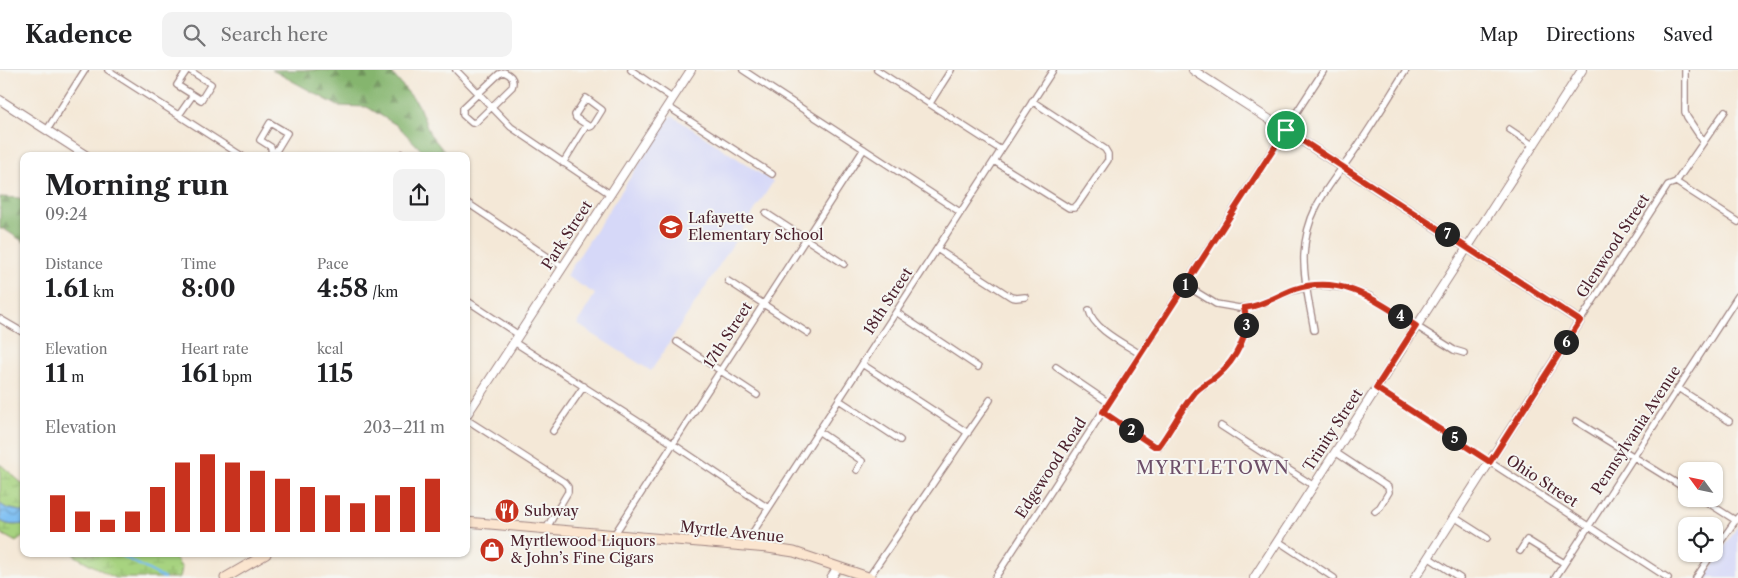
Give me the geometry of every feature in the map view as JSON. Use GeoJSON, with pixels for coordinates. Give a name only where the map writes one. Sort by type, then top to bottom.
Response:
{"type":"FeatureCollection","features":[{"type":"Feature","properties":{"kind":"main road","name":"Myrtle Avenue"},"geometry":{"type":"LineString","coordinates":[[470,522],[794,552],[870,578]]}},
{"type":"Feature","properties":{"kind":"main road"},"geometry":{"type":"LineString","coordinates":[[225,578],[261,557]]}},
{"type":"Feature","properties":{"kind":"street"},"geometry":{"type":"LineString","coordinates":[[47,130],[85,70]]}},
{"type":"Feature","properties":{"kind":"street"},"geometry":{"type":"LineString","coordinates":[[108,70],[236,152]]}},
{"type":"Feature","properties":{"kind":"street"},"geometry":{"type":"LineString","coordinates":[[188,70],[211,84],[201,100],[193,95],[177,85],[188,70]]}},
{"type":"Feature","properties":{"kind":"street"},"geometry":{"type":"LineString","coordinates":[[456,70],[511,127],[610,194]]}},
{"type":"Feature","properties":{"kind":"street"},"geometry":{"type":"LineString","coordinates":[[631,70],[672,98]]}},
{"type":"Feature","properties":{"kind":"street","name":"Park Street"},"geometry":{"type":"LineString","coordinates":[[470,404],[514,342],[691,70]]}},
{"type":"Feature","properties":{"kind":"street"},"geometry":{"type":"LineString","coordinates":[[743,70],[960,212]]}},
{"type":"Feature","properties":{"kind":"street"},"geometry":{"type":"LineString","coordinates":[[877,70],[1001,150]]}},
{"type":"Feature","properties":{"kind":"street"},"geometry":{"type":"LineString","coordinates":[[930,103],[951,70]]}},
{"type":"Feature","properties":{"kind":"street","name":"18th Street"},"geometry":{"type":"LineString","coordinates":[[744,546],[1053,70]]}},
{"type":"Feature","properties":{"kind":"street"},"geometry":{"type":"LineString","coordinates":[[1194,70],[1580,321]]}},
{"type":"Feature","properties":{"kind":"street","name":"Edgewood Road"},"geometry":{"type":"LineString","coordinates":[[995,578],[1324,70]]}},
{"type":"Feature","properties":{"kind":"street"},"geometry":{"type":"LineString","coordinates":[[1314,330],[1304,253],[1310,220],[1321,197],[1406,70]]}},
{"type":"Feature","properties":{"kind":"street","name":"Trinity Street"},"geometry":{"type":"LineString","coordinates":[[1254,578],[1582,70]]}},
{"type":"Feature","properties":{"kind":"street"},"geometry":{"type":"LineString","coordinates":[[1686,70],[1685,112],[1703,142]]}},
{"type":"Feature","properties":{"kind":"street"},"geometry":{"type":"LineString","coordinates":[[504,72],[514,82],[512,87],[492,107],[476,122],[472,123],[463,115],[462,111],[478,93],[498,74],[504,72]]}},
{"type":"Feature","properties":{"kind":"street"},"geometry":{"type":"LineString","coordinates":[[180,115],[193,95]]}},
{"type":"Feature","properties":{"kind":"street"},"geometry":{"type":"LineString","coordinates":[[586,98],[602,110],[592,126],[586,126],[575,115],[586,98]]}},
{"type":"Feature","properties":{"kind":"street"},"geometry":{"type":"LineString","coordinates":[[0,100],[81,152]]}},
{"type":"Feature","properties":{"kind":"street"},"geometry":{"type":"LineString","coordinates":[[994,161],[1068,208],[1074,208],[1108,160],[1108,154],[1105,149],[1032,101]]}},
{"type":"Feature","properties":{"kind":"street"},"geometry":{"type":"LineString","coordinates":[[667,106],[772,174]]}},
{"type":"Feature","properties":{"kind":"street","name":"Glenwood Street"},"geometry":{"type":"LineString","coordinates":[[1415,578],[1668,185],[1676,182],[1725,110]]}},
{"type":"Feature","properties":{"kind":"street"},"geometry":{"type":"LineString","coordinates":[[272,152],[271,147],[260,140],[270,123],[287,134],[275,152]]}},
{"type":"Feature","properties":{"kind":"street"},"geometry":{"type":"LineString","coordinates":[[563,163],[586,126]]}},
{"type":"Feature","properties":{"kind":"street"},"geometry":{"type":"LineString","coordinates":[[1509,130],[1534,146]]}},
{"type":"Feature","properties":{"kind":"street","name":"17th Street"},"geometry":{"type":"LineString","coordinates":[[614,535],[864,149]]}},
{"type":"Feature","properties":{"kind":"street"},"geometry":{"type":"LineString","coordinates":[[1676,182],[1738,222]]}},
{"type":"Feature","properties":{"kind":"street"},"geometry":{"type":"LineString","coordinates":[[470,205],[563,267]]}},
{"type":"Feature","properties":{"kind":"street"},"geometry":{"type":"LineString","coordinates":[[766,213],[844,264]]}},
{"type":"Feature","properties":{"kind":"street"},"geometry":{"type":"LineString","coordinates":[[936,249],[1011,297],[1025,297]]}},
{"type":"Feature","properties":{"kind":"street"},"geometry":{"type":"LineString","coordinates":[[728,281],[808,333]]}},
{"type":"Feature","properties":{"kind":"street"},"geometry":{"type":"LineString","coordinates":[[1185,285],[1216,304],[1231,308],[1255,306],[1307,286],[1335,286],[1354,290],[1367,295],[1454,350],[1464,353]]}},
{"type":"Feature","properties":{"kind":"street","name":"Pennsylvania Avenue"},"geometry":{"type":"LineString","coordinates":[[1555,578],[1738,296]]}},
{"type":"Feature","properties":{"kind":"street"},"geometry":{"type":"LineString","coordinates":[[470,303],[519,334]]}},
{"type":"Feature","properties":{"kind":"street"},"geometry":{"type":"LineString","coordinates":[[1103,412],[1157,447],[1195,392],[1222,372],[1235,354],[1242,341],[1246,327],[1244,308]]}},
{"type":"Feature","properties":{"kind":"street"},"geometry":{"type":"LineString","coordinates":[[1089,310],[1091,318],[1098,325],[1140,354]]}},
{"type":"Feature","properties":{"kind":"street"},"geometry":{"type":"LineString","coordinates":[[896,312],[978,367]]}},
{"type":"Feature","properties":{"kind":"street"},"geometry":{"type":"LineString","coordinates":[[0,318],[20,330]]}},
{"type":"Feature","properties":{"kind":"street"},"geometry":{"type":"LineString","coordinates":[[514,342],[673,444],[768,508]]}},
{"type":"Feature","properties":{"kind":"street"},"geometry":{"type":"LineString","coordinates":[[677,342],[757,395]]}},
{"type":"Feature","properties":{"kind":"street"},"geometry":{"type":"LineString","coordinates":[[862,364],[968,433]]}},
{"type":"Feature","properties":{"kind":"street"},"geometry":{"type":"LineString","coordinates":[[1056,367],[1109,403]]}},
{"type":"Feature","properties":{"kind":"street"},"geometry":{"type":"LineString","coordinates":[[553,431],[584,386]]}},
{"type":"Feature","properties":{"kind":"street","name":"Ohio Street"},"geometry":{"type":"LineString","coordinates":[[1376,388],[1668,578]]}},
{"type":"Feature","properties":{"kind":"street"},"geometry":{"type":"LineString","coordinates":[[1678,388],[1728,421]]}},
{"type":"Feature","properties":{"kind":"street"},"geometry":{"type":"LineString","coordinates":[[839,400],[900,440]]}},
{"type":"Feature","properties":{"kind":"street"},"geometry":{"type":"LineString","coordinates":[[870,578],[990,400]]}},
{"type":"Feature","properties":{"kind":"street"},"geometry":{"type":"LineString","coordinates":[[470,420],[564,482],[568,487],[568,492],[546,529]]}},
{"type":"Feature","properties":{"kind":"street"},"geometry":{"type":"LineString","coordinates":[[1576,422],[1678,484]]}},
{"type":"Feature","properties":{"kind":"street"},"geometry":{"type":"LineString","coordinates":[[1220,426],[1314,486]]}},
{"type":"Feature","properties":{"kind":"street"},"geometry":{"type":"LineString","coordinates":[[818,431],[862,461],[857,470]]}},
{"type":"Feature","properties":{"kind":"street"},"geometry":{"type":"LineString","coordinates":[[1335,452],[1388,488],[1389,492],[1380,507],[1375,511]]}},
{"type":"Feature","properties":{"kind":"street"},"geometry":{"type":"LineString","coordinates":[[1719,508],[1737,518],[1723,538]]}},
{"type":"Feature","properties":{"kind":"street"},"geometry":{"type":"LineString","coordinates":[[1454,517],[1487,538]]}},
{"type":"Feature","properties":{"kind":"street"},"geometry":{"type":"LineString","coordinates":[[1520,551],[1527,540],[1564,563]]}},
{"type":"Feature","properties":{"kind":"street"},"geometry":{"type":"LineString","coordinates":[[1278,541],[1334,578]]}},
{"type":"Feature","properties":{"kind":"street"},"geometry":{"type":"LineString","coordinates":[[1428,557],[1460,578]]}},
{"type":"Feature","properties":{"kind":"street"},"geometry":{"type":"LineString","coordinates":[[1696,578],[1707,562]]}},
{"type":"Feature","properties":{"kind":"street"},"geometry":{"type":"LineString","coordinates":[[831,578],[838,567]]}},
{"type":"Feature","properties":{"kind":"shaded area","name":"Lafayette Elementary School"},"geometry":{"type":"Polygon","coordinates":[[[671,115],[773,182],[651,371],[577,324],[595,294],[566,276],[671,115]]]}},
{"type":"Feature","properties":{"kind":"shaded area"},"geometry":{"type":"Polygon","coordinates":[[[1738,525],[1738,578],[1706,578],[1716,562],[1723,562],[1723,550],[1738,525]]]}},
{"type":"Feature","properties":{"kind":"green space"},"geometry":{"type":"Polygon","coordinates":[[[272,70],[389,70],[418,104],[430,134],[445,152],[423,152],[398,126],[367,107],[338,106],[272,70]]]}},
{"type":"Feature","properties":{"kind":"green space"},"geometry":{"type":"Polygon","coordinates":[[[0,197],[20,198],[20,239],[4,229],[0,229],[0,197]]]}},
{"type":"Feature","properties":{"kind":"green space"},"geometry":{"type":"Polygon","coordinates":[[[0,464],[20,482],[20,511],[6,508],[0,504],[0,464]]]}},
{"type":"Feature","properties":{"kind":"green space"},"geometry":{"type":"Polygon","coordinates":[[[0,520],[8,524],[20,524],[20,539],[16,542],[0,533],[0,520]]]}},
{"type":"Feature","properties":{"kind":"green space"},"geometry":{"type":"Polygon","coordinates":[[[77,557],[174,557],[182,568],[180,578],[115,578],[77,557]]]}},
{"type":"Feature","properties":{"kind":"water"},"geometry":{"type":"Polygon","coordinates":[[[0,504],[6,508],[20,511],[20,524],[8,524],[0,520],[0,504]]]}},
{"type":"Feature","properties":{"kind":"waterway"},"geometry":{"type":"LineString","coordinates":[[124,557],[164,578]]}},
{"type":"Feature","properties":{"kind":"place","name":"Lafayette Elementary School"},"geometry":{"type":"Point","coordinates":[671,227]}},
{"type":"Feature","properties":{"kind":"place","name":"Subway"},"geometry":{"type":"Point","coordinates":[507,511]}},
{"type":"Feature","properties":{"kind":"place","name":"Myrtlewood Liquors & John’s Fine Cigars"},"geometry":{"type":"Point","coordinates":[492,550]}},
{"type":"Feature","properties":{"kind":"district","name":"MYRTLETOWN"},"geometry":{"type":"Point","coordinates":[1213,468]}},
{"type":"Feature","properties":{"kind":"route"},"geometry":{"type":"LineString","coordinates":[[1286,130],[1580,321],[1490,462],[1376,388],[1416,326],[1367,295],[1335,286],[1317,285],[1298,288],[1258,305],[1244,308],[1246,327],[1240,346],[1222,372],[1191,396],[1159,446],[1154,446],[1103,412],[1286,130]]}}]}
